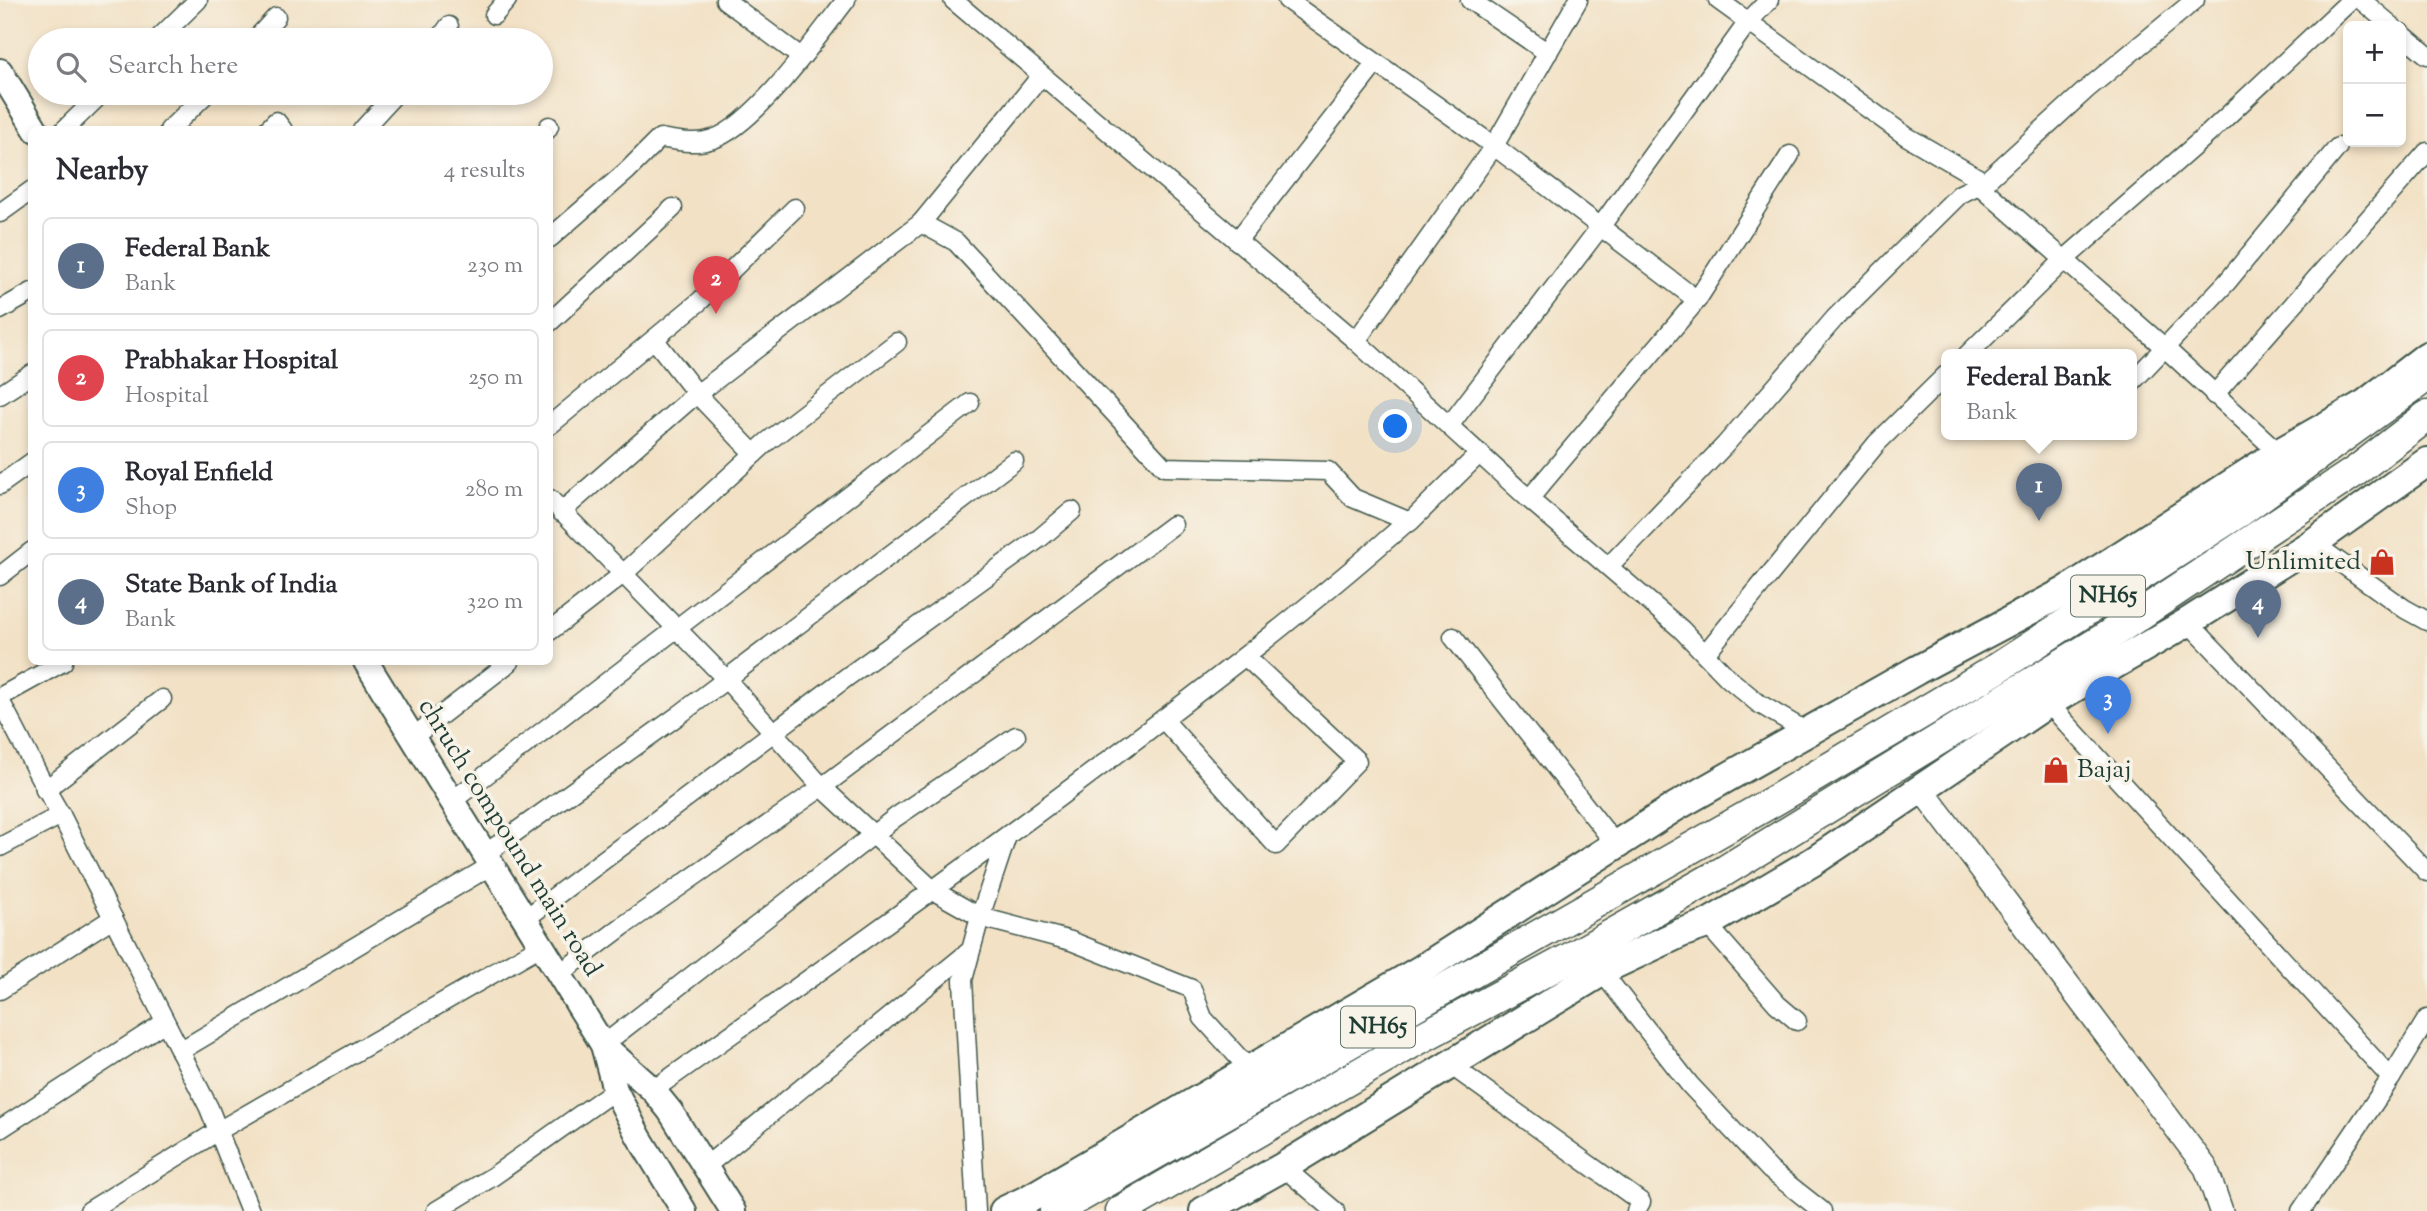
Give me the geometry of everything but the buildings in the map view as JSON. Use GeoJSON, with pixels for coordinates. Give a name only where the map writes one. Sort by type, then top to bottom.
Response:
{"type":"FeatureCollection","features":[{"type":"Feature","properties":{"kind":"highway","name":"NH65"},"geometry":{"type":"LineString","coordinates":[[1055,1211],[1701,843],[1996,669],[2239,512],[2427,376]]}},
{"type":"Feature","properties":{"kind":"highway","name":"NH65"},"geometry":{"type":"LineString","coordinates":[[1121,1211],[1394,1054],[1721,873],[2103,639],[2356,471],[2427,416]]}},
{"type":"Feature","properties":{"kind":"main road"},"geometry":{"type":"LineString","coordinates":[[0,71],[34,126]]}},
{"type":"Feature","properties":{"kind":"main road"},"geometry":{"type":"LineString","coordinates":[[1004,1211],[1422,969],[1675,807],[1764,755],[2066,591],[2279,453],[2365,404],[2427,356]]}},
{"type":"Feature","properties":{"kind":"main road"},"geometry":{"type":"LineString","coordinates":[[1204,1211],[1283,1167],[1602,972],[1681,933],[1707,924],[1814,861],[2048,703],[2188,622],[2313,543],[2427,462]]}},
{"type":"Feature","properties":{"kind":"main road","name":"chruch compound main road"},"geometry":{"type":"LineString","coordinates":[[368,665],[603,1045]]}},
{"type":"Feature","properties":{"kind":"main road"},"geometry":{"type":"LineString","coordinates":[[603,1045],[653,1090],[670,1111],[733,1211]]}},
{"type":"Feature","properties":{"kind":"main road"},"geometry":{"type":"LineString","coordinates":[[603,1045],[615,1090],[676,1208]]}},
{"type":"Feature","properties":{"kind":"street"},"geometry":{"type":"LineString","coordinates":[[169,28],[198,0]]}},
{"type":"Feature","properties":{"kind":"street"},"geometry":{"type":"LineString","coordinates":[[494,15],[506,0]]}},
{"type":"Feature","properties":{"kind":"street"},"geometry":{"type":"LineString","coordinates":[[725,0],[801,57]]}},
{"type":"Feature","properties":{"kind":"street"},"geometry":{"type":"LineString","coordinates":[[553,235],[627,171],[660,138],[692,143],[714,139],[738,126],[778,85],[846,0]]}},
{"type":"Feature","properties":{"kind":"street"},"geometry":{"type":"LineString","coordinates":[[953,0],[1356,341],[1530,499],[1681,629],[1728,678],[1758,703],[1807,732]]}},
{"type":"Feature","properties":{"kind":"street"},"geometry":{"type":"LineString","coordinates":[[1287,0],[1494,146],[1697,300]]}},
{"type":"Feature","properties":{"kind":"street"},"geometry":{"type":"LineString","coordinates":[[1470,0],[1548,53]]}},
{"type":"Feature","properties":{"kind":"street"},"geometry":{"type":"LineString","coordinates":[[1356,341],[1494,146],[1578,0]]}},
{"type":"Feature","properties":{"kind":"street"},"geometry":{"type":"LineString","coordinates":[[1718,0],[1906,136],[1982,184],[2279,453]]}},
{"type":"Feature","properties":{"kind":"street"},"geometry":{"type":"LineString","coordinates":[[1449,426],[1601,226],[1748,22],[1769,0]]}},
{"type":"Feature","properties":{"kind":"street"},"geometry":{"type":"LineString","coordinates":[[1609,566],[1726,445],[1835,318],[1960,194],[1982,184],[2087,89],[2195,0]]}},
{"type":"Feature","properties":{"kind":"street"},"geometry":{"type":"LineString","coordinates":[[1973,349],[2065,258],[2208,134],[2351,0]]}},
{"type":"Feature","properties":{"kind":"street"},"geometry":{"type":"LineString","coordinates":[[2361,0],[2386,21]]}},
{"type":"Feature","properties":{"kind":"street"},"geometry":{"type":"LineString","coordinates":[[266,28],[276,17]]}},
{"type":"Feature","properties":{"kind":"street"},"geometry":{"type":"LineString","coordinates":[[2406,37],[2427,55]]}},
{"type":"Feature","properties":{"kind":"street"},"geometry":{"type":"LineString","coordinates":[[1237,241],[1376,63]]}},
{"type":"Feature","properties":{"kind":"street"},"geometry":{"type":"LineString","coordinates":[[1041,76],[921,223],[555,506],[726,679],[822,787],[934,891],[980,917],[1071,942],[1192,989],[1203,1018],[1250,1070]]}},
{"type":"Feature","properties":{"kind":"street"},"geometry":{"type":"LineString","coordinates":[[68,126],[90,105]]}},
{"type":"Feature","properties":{"kind":"street"},"geometry":{"type":"LineString","coordinates":[[173,126],[195,105]]}},
{"type":"Feature","properties":{"kind":"street"},"geometry":{"type":"LineString","coordinates":[[366,126],[385,105]]}},
{"type":"Feature","properties":{"kind":"street"},"geometry":{"type":"LineString","coordinates":[[2137,377],[2227,282],[2338,147]]}},
{"type":"Feature","properties":{"kind":"street"},"geometry":{"type":"LineString","coordinates":[[2214,395],[2427,152]]}},
{"type":"Feature","properties":{"kind":"street"},"geometry":{"type":"LineString","coordinates":[[1530,499],[1697,300],[1790,155]]}},
{"type":"Feature","properties":{"kind":"street"},"geometry":{"type":"LineString","coordinates":[[0,213],[28,193]]}},
{"type":"Feature","properties":{"kind":"street"},"geometry":{"type":"LineString","coordinates":[[553,319],[673,208]]}},
{"type":"Feature","properties":{"kind":"street"},"geometry":{"type":"LineString","coordinates":[[553,423],[700,301],[795,208]]}},
{"type":"Feature","properties":{"kind":"street"},"geometry":{"type":"LineString","coordinates":[[921,223],[956,242],[1164,467],[1328,471],[1353,498],[1408,521]]}},
{"type":"Feature","properties":{"kind":"street"},"geometry":{"type":"LineString","coordinates":[[0,310],[28,294]]}},
{"type":"Feature","properties":{"kind":"street"},"geometry":{"type":"LineString","coordinates":[[654,339],[697,394],[754,454]]}},
{"type":"Feature","properties":{"kind":"street"},"geometry":{"type":"LineString","coordinates":[[553,629],[623,574],[754,454],[897,342]]}},
{"type":"Feature","properties":{"kind":"street"},"geometry":{"type":"LineString","coordinates":[[0,395],[28,377]]}},
{"type":"Feature","properties":{"kind":"street"},"geometry":{"type":"LineString","coordinates":[[1705,654],[1877,443],[1941,380]]}},
{"type":"Feature","properties":{"kind":"street"},"geometry":{"type":"LineString","coordinates":[[452,801],[970,403]]}},
{"type":"Feature","properties":{"kind":"street"},"geometry":{"type":"LineString","coordinates":[[653,1090],[934,891],[1245,656],[1410,522],[1480,453]]}},
{"type":"Feature","properties":{"kind":"street"},"geometry":{"type":"LineString","coordinates":[[180,1051],[488,860],[1013,461]]}},
{"type":"Feature","properties":{"kind":"street"},"geometry":{"type":"LineString","coordinates":[[0,485],[28,465]]}},
{"type":"Feature","properties":{"kind":"street"},"geometry":{"type":"LineString","coordinates":[[525,919],[773,732],[1040,538],[1072,511]]}},
{"type":"Feature","properties":{"kind":"street"},"geometry":{"type":"LineString","coordinates":[[558,975],[623,926],[822,787],[1172,525]]}},
{"type":"Feature","properties":{"kind":"street"},"geometry":{"type":"LineString","coordinates":[[2313,543],[2405,609],[2427,621]]}},
{"type":"Feature","properties":{"kind":"street"},"geometry":{"type":"LineString","coordinates":[[0,576],[28,554]]}},
{"type":"Feature","properties":{"kind":"street"},"geometry":{"type":"LineString","coordinates":[[2188,622],[2427,872]]}},
{"type":"Feature","properties":{"kind":"street"},"geometry":{"type":"LineString","coordinates":[[1453,636],[1616,845]]}},
{"type":"Feature","properties":{"kind":"street"},"geometry":{"type":"LineString","coordinates":[[1163,719],[1276,845],[1357,761],[1245,656]]}},
{"type":"Feature","properties":{"kind":"street"},"geometry":{"type":"LineString","coordinates":[[57,665],[0,699],[180,1051],[218,1131],[250,1211]]}},
{"type":"Feature","properties":{"kind":"street"},"geometry":{"type":"LineString","coordinates":[[413,737],[506,665]]}},
{"type":"Feature","properties":{"kind":"street"},"geometry":{"type":"LineString","coordinates":[[45,790],[162,699]]}},
{"type":"Feature","properties":{"kind":"street"},"geometry":{"type":"LineString","coordinates":[[2048,703],[2391,1078]]}},
{"type":"Feature","properties":{"kind":"street"},"geometry":{"type":"LineString","coordinates":[[603,1045],[873,836],[1016,736]]}},
{"type":"Feature","properties":{"kind":"street"},"geometry":{"type":"LineString","coordinates":[[1922,790],[2206,1168],[2221,1211]]}},
{"type":"Feature","properties":{"kind":"street"},"geometry":{"type":"LineString","coordinates":[[0,848],[61,815]]}},
{"type":"Feature","properties":{"kind":"street"},"geometry":{"type":"LineString","coordinates":[[976,1211],[963,980],[980,917],[1007,836]]}},
{"type":"Feature","properties":{"kind":"street"},"geometry":{"type":"LineString","coordinates":[[0,990],[113,918]]}},
{"type":"Feature","properties":{"kind":"street"},"geometry":{"type":"LineString","coordinates":[[1707,924],[1777,1004],[1797,1021]]}},
{"type":"Feature","properties":{"kind":"street"},"geometry":{"type":"LineString","coordinates":[[89,1211],[218,1131],[541,946]]}},
{"type":"Feature","properties":{"kind":"street"},"geometry":{"type":"LineString","coordinates":[[705,1167],[971,950]]}},
{"type":"Feature","properties":{"kind":"street"},"geometry":{"type":"LineString","coordinates":[[1602,972],[1690,1085],[1770,1170],[1822,1211]]}},
{"type":"Feature","properties":{"kind":"street"},"geometry":{"type":"LineString","coordinates":[[2301,1211],[2391,1078],[2427,1019]]}},
{"type":"Feature","properties":{"kind":"street"},"geometry":{"type":"LineString","coordinates":[[0,1129],[165,1023]]}},
{"type":"Feature","properties":{"kind":"street"},"geometry":{"type":"LineString","coordinates":[[1450,1064],[1643,1208]]}},
{"type":"Feature","properties":{"kind":"street"},"geometry":{"type":"LineString","coordinates":[[436,1211],[492,1177],[615,1090]]}},
{"type":"Feature","properties":{"kind":"street"},"geometry":{"type":"LineString","coordinates":[[1283,1167],[1335,1211]]}},
{"type":"Feature","properties":{"kind":"place","name":"Prabhakar Hospital"},"geometry":{"type":"Point","coordinates":[716,314]}},
{"type":"Feature","properties":{"kind":"place","name":"Federal Bank"},"geometry":{"type":"Point","coordinates":[2039,521]}},
{"type":"Feature","properties":{"kind":"place","name":"Unlimited"},"geometry":{"type":"Point","coordinates":[2382,562]}},
{"type":"Feature","properties":{"kind":"place","name":"State Bank of India"},"geometry":{"type":"Point","coordinates":[2258,638]}},
{"type":"Feature","properties":{"kind":"place","name":"Royal Enfield"},"geometry":{"type":"Point","coordinates":[2108,734]}},
{"type":"Feature","properties":{"kind":"place","name":"Bajaj"},"geometry":{"type":"Point","coordinates":[2056,770]}}]}
